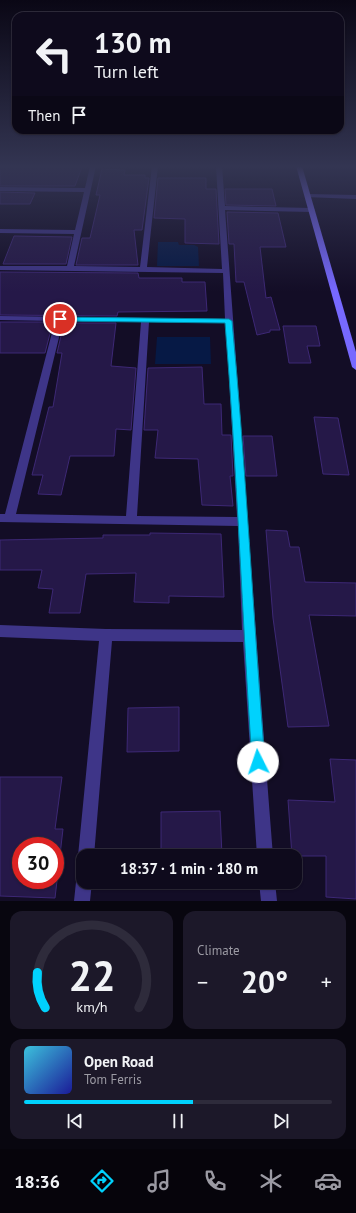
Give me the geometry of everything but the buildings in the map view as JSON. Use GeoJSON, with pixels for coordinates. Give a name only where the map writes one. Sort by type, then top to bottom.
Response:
{"type":"FeatureCollection","features":[{"type":"Feature","properties":{"kind":"main road"},"geometry":{"type":"LineString","coordinates":[[312,210],[356,368]]}},
{"type":"Feature","properties":{"kind":"street"},"geometry":{"type":"LineString","coordinates":[[70,268],[83,208]]}},
{"type":"Feature","properties":{"kind":"street"},"geometry":{"type":"LineString","coordinates":[[142,269],[150,208]]}},
{"type":"Feature","properties":{"kind":"street"},"geometry":{"type":"LineString","coordinates":[[222,208],[236,406],[249,636],[264,849]]}},
{"type":"Feature","properties":{"kind":"street"},"geometry":{"type":"LineString","coordinates":[[224,208],[312,210]]}},
{"type":"Feature","properties":{"kind":"street"},"geometry":{"type":"LineString","coordinates":[[0,231],[78,232]]}},
{"type":"Feature","properties":{"kind":"street"},"geometry":{"type":"LineString","coordinates":[[0,268],[227,271]]}},
{"type":"Feature","properties":{"kind":"street"},"geometry":{"type":"LineString","coordinates":[[0,318],[229,321]]}},
{"type":"Feature","properties":{"kind":"street"},"geometry":{"type":"LineString","coordinates":[[60,319],[4,518],[243,522]]}},
{"type":"Feature","properties":{"kind":"street"},"geometry":{"type":"LineString","coordinates":[[131,521],[145,320]]}},
{"type":"Feature","properties":{"kind":"street"},"geometry":{"type":"LineString","coordinates":[[0,631],[106,635],[249,636]]}},
{"type":"Feature","properties":{"kind":"street"},"geometry":{"type":"LineString","coordinates":[[87,849],[106,635]]}},
{"type":"Feature","properties":{"kind":"street"},"geometry":{"type":"LineString","coordinates":[[82,901],[83,889]]}},
{"type":"Feature","properties":{"kind":"street"},"geometry":{"type":"LineString","coordinates":[[268,889],[269,901]]}},
{"type":"Feature","properties":{"kind":"water"},"geometry":{"type":"Polygon","coordinates":[[[158,242],[178,242],[179,245],[194,245],[198,247],[199,266],[157,266],[158,242]]]}},
{"type":"Feature","properties":{"kind":"water"},"geometry":{"type":"Polygon","coordinates":[[[157,337],[210,337],[211,364],[155,364],[157,337]]]}},
{"type":"Feature","properties":{"kind":"route"},"geometry":{"type":"LineString","coordinates":[[60,319],[229,321],[236,406],[249,636],[258,762]]}}]}
